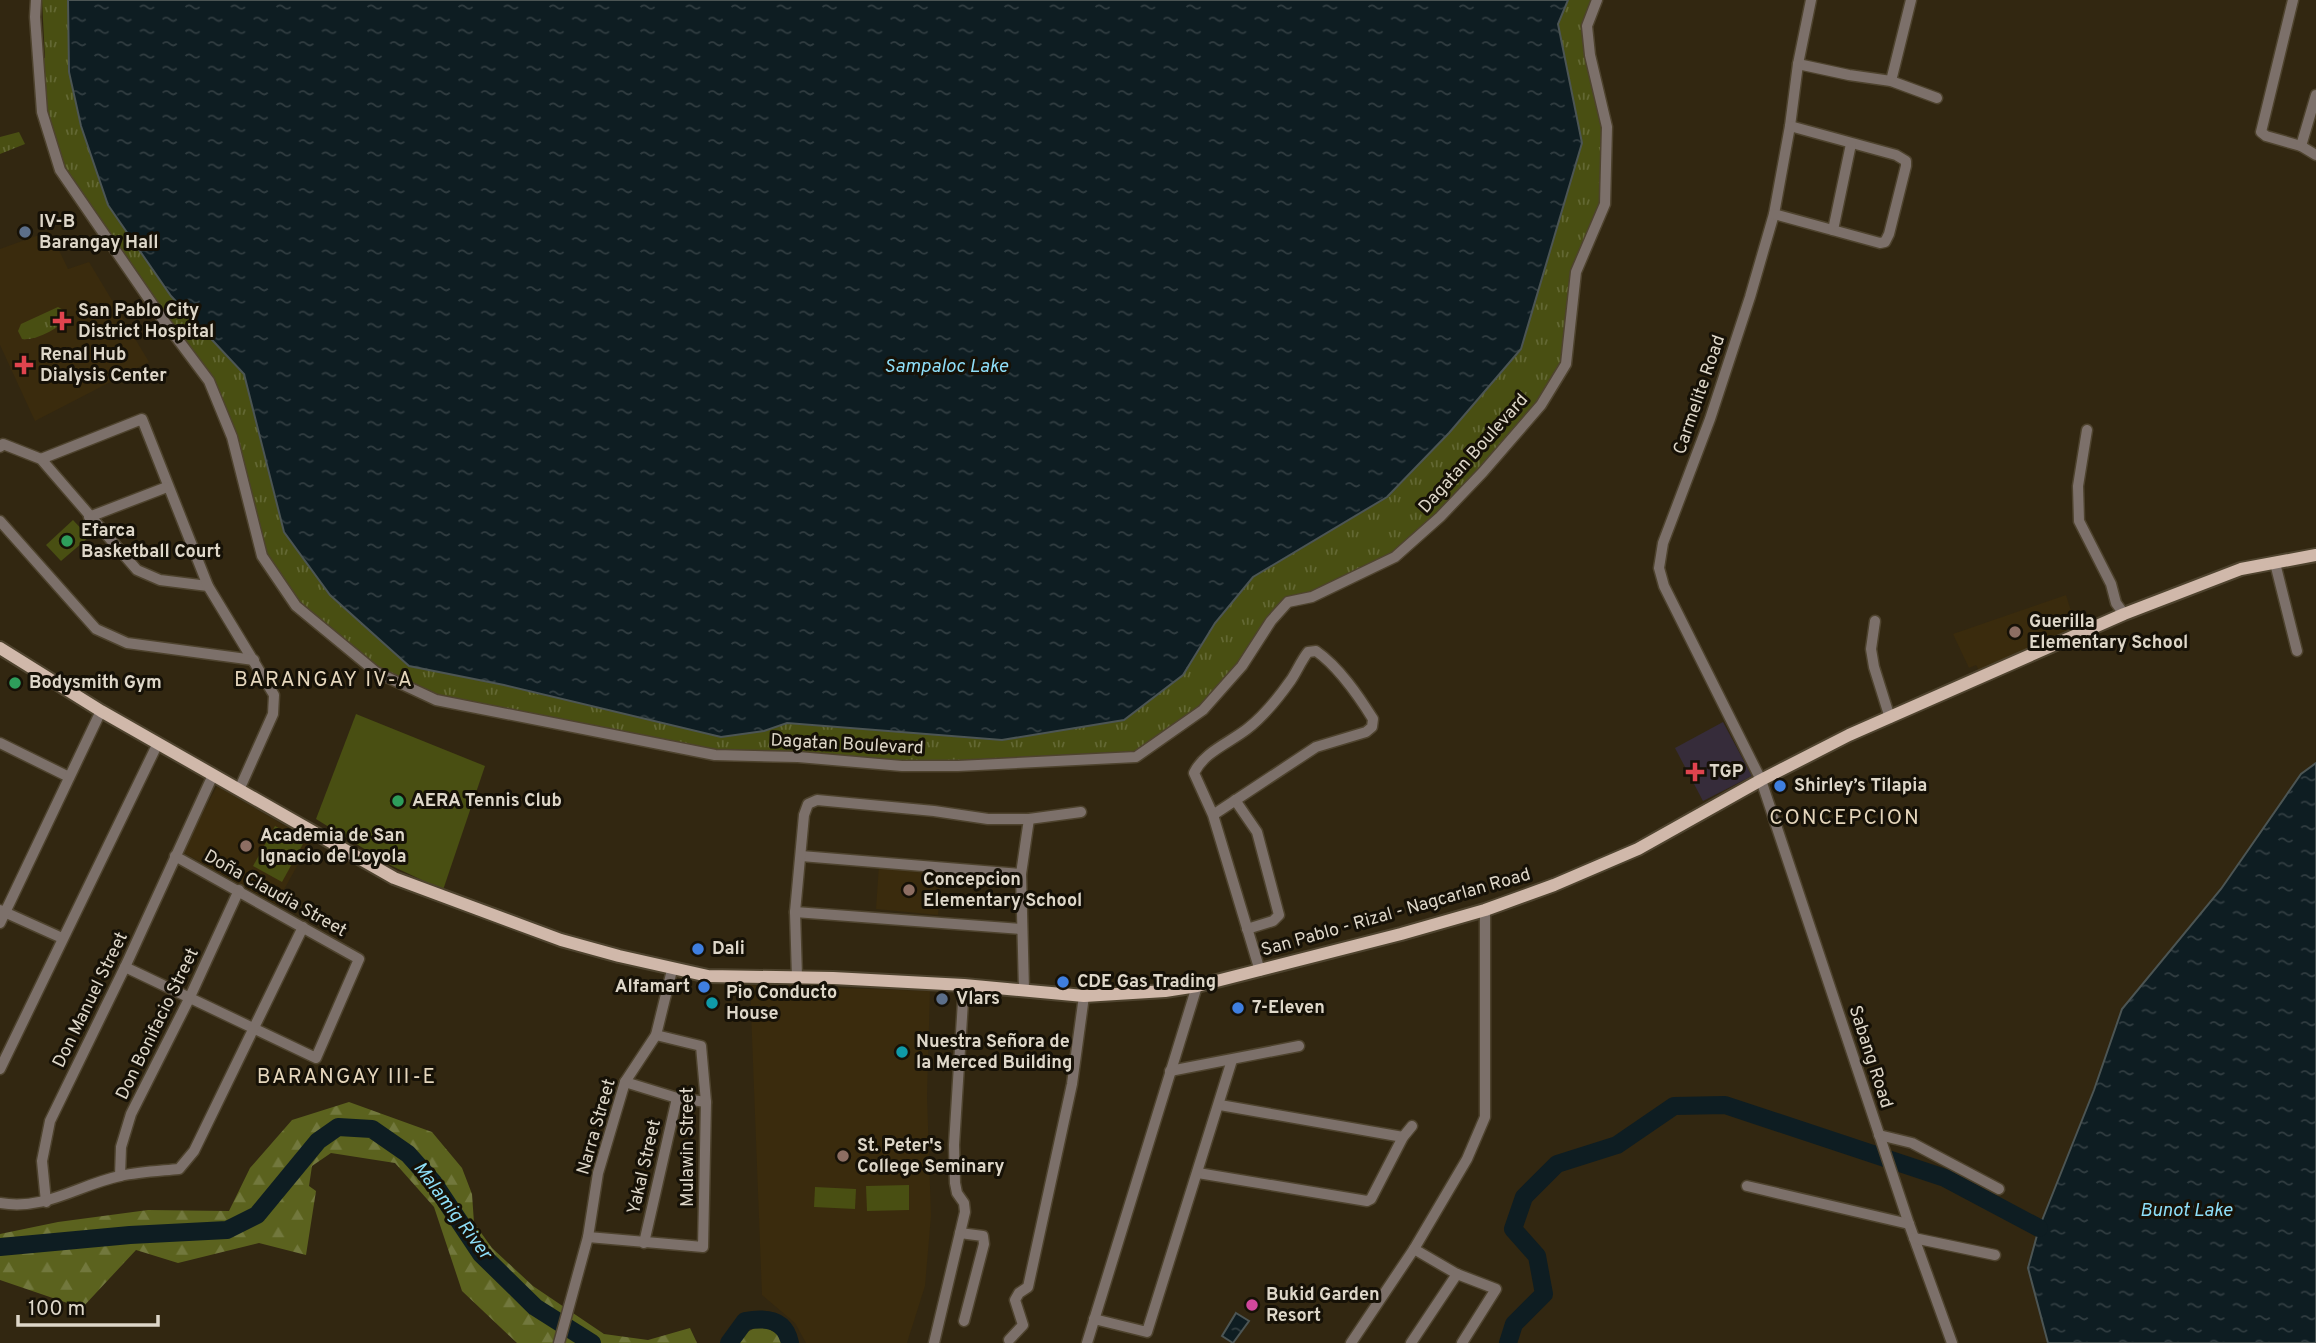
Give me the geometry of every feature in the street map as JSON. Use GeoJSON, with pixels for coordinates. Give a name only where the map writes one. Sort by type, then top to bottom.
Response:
{"type":"FeatureCollection","features":[{"type":"Feature","properties":{"kind":"main road","name":"San Pablo - Rizal - Nagcarlan Road"},"geometry":{"type":"LineString","coordinates":[[0,648],[101,711],[405,884],[561,940],[672,970],[708,976],[797,977],[964,985],[1084,996],[1166,991],[1197,986],[1485,910],[1554,885],[1638,849],[1761,780],[1849,735],[2124,614],[2233,572],[2316,555]]}},
{"type":"Feature","properties":{"kind":"street","name":"Dagatan Boulevard"},"geometry":{"type":"LineString","coordinates":[[36,0],[42,112],[60,170],[164,321],[209,381],[232,437],[262,556],[296,606],[376,672],[436,700],[715,755],[821,758],[902,766],[958,766],[1136,757],[1203,710],[1242,666],[1271,621],[1288,603],[1312,597],[1395,557],[1440,517],[1541,405],[1566,364],[1576,272],[1605,204],[1608,127],[1590,55],[1587,26],[1597,0]]}},
{"type":"Feature","properties":{"kind":"street","name":"Carmelite Road"},"geometry":{"type":"LineString","coordinates":[[1761,780],[1664,586],[1659,568],[1668,527],[1710,419],[1774,214],[1811,0]]}},
{"type":"Feature","properties":{"kind":"street"},"geometry":{"type":"LineString","coordinates":[[1891,81],[1911,0]]}},
{"type":"Feature","properties":{"kind":"street"},"geometry":{"type":"LineString","coordinates":[[2293,0],[2261,132],[2266,136],[2301,146],[2316,155]]}},
{"type":"Feature","properties":{"kind":"street"},"geometry":{"type":"LineString","coordinates":[[1798,64],[1891,81],[1937,98]]}},
{"type":"Feature","properties":{"kind":"street"},"geometry":{"type":"LineString","coordinates":[[2301,146],[2316,95]]}},
{"type":"Feature","properties":{"kind":"street"},"geometry":{"type":"LineString","coordinates":[[1774,214],[1880,243],[1885,242],[1906,166],[1903,158],[1790,126]]}},
{"type":"Feature","properties":{"kind":"street"},"geometry":{"type":"LineString","coordinates":[[1833,230],[1852,144]]}},
{"type":"Feature","properties":{"kind":"street"},"geometry":{"type":"LineString","coordinates":[[41,459],[142,419],[208,586],[274,695],[273,714],[239,790]]}},
{"type":"Feature","properties":{"kind":"street"},"geometry":{"type":"LineString","coordinates":[[2087,430],[2078,486],[2079,521],[2111,584],[2116,603],[2124,614]]}},
{"type":"Feature","properties":{"kind":"street"},"geometry":{"type":"LineString","coordinates":[[0,447],[3,444],[41,459],[137,570],[160,580],[208,586]]}},
{"type":"Feature","properties":{"kind":"street"},"geometry":{"type":"LineString","coordinates":[[89,517],[167,487]]}},
{"type":"Feature","properties":{"kind":"street"},"geometry":{"type":"LineString","coordinates":[[0,521],[96,629],[127,643],[254,660]]}},
{"type":"Feature","properties":{"kind":"street"},"geometry":{"type":"LineString","coordinates":[[2275,563],[2297,651]]}},
{"type":"Feature","properties":{"kind":"street"},"geometry":{"type":"LineString","coordinates":[[1875,621],[1871,649],[1890,718]]}},
{"type":"Feature","properties":{"kind":"street"},"geometry":{"type":"LineString","coordinates":[[1213,815],[1316,747],[1366,732],[1372,727],[1373,719],[1364,705],[1331,664],[1316,651],[1308,652],[1291,680],[1266,711],[1248,728],[1198,764],[1194,773],[1213,815],[1260,971]]}},
{"type":"Feature","properties":{"kind":"street"},"geometry":{"type":"LineString","coordinates":[[0,923],[3,911],[101,711]]}},
{"type":"Feature","properties":{"kind":"street"},"geometry":{"type":"LineString","coordinates":[[0,743],[69,776]]}},
{"type":"Feature","properties":{"kind":"street"},"geometry":{"type":"LineString","coordinates":[[0,1069],[158,743]]}},
{"type":"Feature","properties":{"kind":"street","name":"Don Manuel Street"},"geometry":{"type":"LineString","coordinates":[[47,1202],[43,1161],[50,1121],[125,967],[213,775]]}},
{"type":"Feature","properties":{"kind":"street","name":"Sabang Road"},"geometry":{"type":"LineString","coordinates":[[1761,780],[1909,1224],[1952,1343]]}},
{"type":"Feature","properties":{"kind":"street"},"geometry":{"type":"LineString","coordinates":[[797,977],[796,912],[804,815],[808,804],[817,800],[989,819],[1029,819],[1081,812]]}},
{"type":"Feature","properties":{"kind":"street"},"geometry":{"type":"LineString","coordinates":[[1235,800],[1257,832],[1279,915],[1273,921],[1247,929]]}},
{"type":"Feature","properties":{"kind":"street"},"geometry":{"type":"LineString","coordinates":[[1024,990],[1021,874],[1029,819]]}},
{"type":"Feature","properties":{"kind":"street","name":"Doña Claudia Street"},"geometry":{"type":"LineString","coordinates":[[175,856],[359,959],[316,1058],[252,1029]]}},
{"type":"Feature","properties":{"kind":"street"},"geometry":{"type":"LineString","coordinates":[[801,856],[1021,874]]}},
{"type":"Feature","properties":{"kind":"street","name":"Don Bonifacio Street"},"geometry":{"type":"LineString","coordinates":[[120,1176],[121,1147],[131,1114],[189,999],[239,890]]}},
{"type":"Feature","properties":{"kind":"street"},"geometry":{"type":"LineString","coordinates":[[1352,1343],[1415,1249],[1467,1159],[1485,1116],[1485,910]]}},
{"type":"Feature","properties":{"kind":"street"},"geometry":{"type":"LineString","coordinates":[[3,911],[62,938]]}},
{"type":"Feature","properties":{"kind":"street"},"geometry":{"type":"LineString","coordinates":[[796,912],[1021,929]]}},
{"type":"Feature","properties":{"kind":"street"},"geometry":{"type":"LineString","coordinates":[[0,1203],[47,1202],[120,1176],[179,1169],[194,1152],[303,927]]}},
{"type":"Feature","properties":{"kind":"street"},"geometry":{"type":"LineString","coordinates":[[125,967],[252,1029]]}},
{"type":"Feature","properties":{"kind":"street","name":"Narra Street"},"geometry":{"type":"LineString","coordinates":[[559,1343],[588,1237],[598,1173],[625,1082],[656,1035],[672,970]]}},
{"type":"Feature","properties":{"kind":"street"},"geometry":{"type":"LineString","coordinates":[[934,1343],[965,1212],[955,1183],[954,1145],[964,985]]}},
{"type":"Feature","properties":{"kind":"street"},"geometry":{"type":"LineString","coordinates":[[1087,1343],[1197,986]]}},
{"type":"Feature","properties":{"kind":"street"},"geometry":{"type":"LineString","coordinates":[[1009,1340],[1023,1325],[1015,1300],[1019,1293],[1028,1287],[1050,1192],[1072,1084],[1084,996]]}},
{"type":"Feature","properties":{"kind":"street","name":"Mulawin Street"},"geometry":{"type":"LineString","coordinates":[[644,1243],[703,1247],[706,1102],[701,1046],[656,1035]]}},
{"type":"Feature","properties":{"kind":"street"},"geometry":{"type":"LineString","coordinates":[[1170,1071],[1299,1046]]}},
{"type":"Feature","properties":{"kind":"street"},"geometry":{"type":"LineString","coordinates":[[1094,1319],[1147,1332],[1232,1060]]}},
{"type":"Feature","properties":{"kind":"street"},"geometry":{"type":"LineString","coordinates":[[625,1082],[677,1098],[706,1102]]}},
{"type":"Feature","properties":{"kind":"street","name":"Yakal Street"},"geometry":{"type":"LineString","coordinates":[[644,1243],[677,1098]]}},
{"type":"Feature","properties":{"kind":"street"},"geometry":{"type":"LineString","coordinates":[[1220,1105],[1403,1138]]}},
{"type":"Feature","properties":{"kind":"street"},"geometry":{"type":"LineString","coordinates":[[1198,1173],[1367,1201],[1371,1199],[1412,1126]]}},
{"type":"Feature","properties":{"kind":"street"},"geometry":{"type":"LineString","coordinates":[[1879,1135],[1912,1143],[1999,1189]]}},
{"type":"Feature","properties":{"kind":"street"},"geometry":{"type":"LineString","coordinates":[[1747,1186],[1909,1224]]}},
{"type":"Feature","properties":{"kind":"street"},"geometry":{"type":"LineString","coordinates":[[960,1233],[983,1236],[984,1244],[964,1321]]}},
{"type":"Feature","properties":{"kind":"street"},"geometry":{"type":"LineString","coordinates":[[588,1237],[644,1243]]}},
{"type":"Feature","properties":{"kind":"street"},"geometry":{"type":"LineString","coordinates":[[1914,1238],[1995,1255]]}},
{"type":"Feature","properties":{"kind":"street"},"geometry":{"type":"LineString","coordinates":[[1415,1249],[1457,1274],[1496,1289],[1462,1343]]}},
{"type":"Feature","properties":{"kind":"street"},"geometry":{"type":"LineString","coordinates":[[1411,1343],[1457,1274]]}},
{"type":"Feature","properties":{"kind":"shaded area","name":"San Pablo City District Hospital"},"geometry":{"type":"Polygon","coordinates":[[[50,231],[68,269],[89,262],[149,362],[35,421],[0,345],[0,249],[50,231]]]}},
{"type":"Feature","properties":{"kind":"shaded area","name":"Guerilla Elementary School"},"geometry":{"type":"Polygon","coordinates":[[[2066,595],[2077,630],[1980,672],[1976,665],[1969,668],[1953,634],[2066,595]]]}},
{"type":"Feature","properties":{"kind":"shaded area"},"geometry":{"type":"Polygon","coordinates":[[[1723,722],[1752,776],[1703,801],[1675,748],[1723,722]]]}},
{"type":"Feature","properties":{"kind":"shaded area","name":"Academia de San Ignacio de Loyola"},"geometry":{"type":"Polygon","coordinates":[[[217,786],[311,841],[276,904],[182,852],[217,786]]]}},
{"type":"Feature","properties":{"kind":"shaded area","name":"Concepcion Elementary School"},"geometry":{"type":"Polygon","coordinates":[[[879,865],[942,871],[938,915],[876,909],[879,865]]]}},
{"type":"Feature","properties":{"kind":"shaded area","name":"St. Peter's College Seminary"},"geometry":{"type":"Polygon","coordinates":[[[750,985],[930,991],[927,1096],[931,1216],[925,1286],[907,1343],[806,1343],[795,1323],[762,1295],[750,985]]]}},
{"type":"Feature","properties":{"kind":"green space"},"geometry":{"type":"Polygon","coordinates":[[[42,0],[68,0],[69,72],[81,126],[108,205],[171,296],[244,374],[284,532],[330,595],[409,666],[764,731],[787,723],[1002,740],[1215,623],[1253,577],[1316,540],[1582,143],[1558,24],[1568,0],[1597,0],[1587,27],[1607,127],[1605,204],[1576,272],[1566,364],[1541,405],[1395,557],[1288,603],[1203,710],[1136,757],[958,766],[715,755],[436,700],[376,672],[296,606],[262,556],[232,437],[209,381],[60,170],[49,130],[38,58],[45,58],[42,0]]]}},
{"type":"Feature","properties":{"kind":"green space"},"geometry":{"type":"Polygon","coordinates":[[[19,132],[25,144],[0,154],[0,137],[19,132]]]}},
{"type":"Feature","properties":{"kind":"green space"},"geometry":{"type":"Polygon","coordinates":[[[58,307],[65,311],[67,316],[60,325],[41,336],[22,339],[18,331],[21,324],[58,307]]]}},
{"type":"Feature","properties":{"kind":"green space","name":"Efarca Basketball Court"},"geometry":{"type":"Polygon","coordinates":[[[73,520],[89,537],[61,561],[46,545],[73,520]]]}},
{"type":"Feature","properties":{"kind":"green space","name":"AERA Tennis Club"},"geometry":{"type":"Polygon","coordinates":[[[356,714],[485,766],[443,890],[392,866],[316,819],[356,714]]]}},
{"type":"Feature","properties":{"kind":"green space"},"geometry":{"type":"Polygon","coordinates":[[[275,826],[304,842],[282,882],[253,866],[275,826]]]}},
{"type":"Feature","properties":{"kind":"green space"},"geometry":{"type":"Polygon","coordinates":[[[349,1102],[432,1132],[462,1168],[472,1194],[474,1223],[492,1248],[533,1286],[604,1334],[648,1340],[690,1328],[697,1343],[517,1343],[462,1291],[434,1207],[395,1163],[331,1153],[312,1166],[309,1186],[316,1191],[306,1255],[259,1243],[178,1263],[136,1250],[82,1308],[0,1280],[0,1234],[58,1222],[148,1210],[229,1211],[250,1168],[292,1120],[349,1102]]]}},
{"type":"Feature","properties":{"kind":"green space"},"geometry":{"type":"Polygon","coordinates":[[[909,1185],[909,1210],[867,1211],[866,1186],[909,1185]]]}},
{"type":"Feature","properties":{"kind":"green space"},"geometry":{"type":"Polygon","coordinates":[[[815,1187],[856,1189],[855,1209],[814,1207],[815,1187]]]}},
{"type":"Feature","properties":{"kind":"green space"},"geometry":{"type":"Polygon","coordinates":[[[761,1325],[795,1343],[739,1343],[743,1334],[761,1325]]]}},
{"type":"Feature","properties":{"kind":"water","name":"Sampaloc Lake"},"geometry":{"type":"Polygon","coordinates":[[[68,0],[1568,0],[1558,24],[1582,143],[1521,349],[1449,433],[1387,497],[1253,577],[1215,623],[1183,675],[1124,720],[1002,740],[787,723],[764,731],[721,737],[504,685],[409,666],[330,595],[284,532],[244,374],[171,296],[108,205],[81,126],[69,72],[68,0]]]}},
{"type":"Feature","properties":{"kind":"water","name":"Bunot Lake"},"geometry":{"type":"Polygon","coordinates":[[[2316,763],[2316,1343],[2048,1343],[2028,1268],[2039,1228],[2094,1090],[2122,1009],[2221,889],[2301,774],[2316,763]]]}},
{"type":"Feature","properties":{"kind":"water"},"geometry":{"type":"Polygon","coordinates":[[[1236,1313],[1249,1321],[1233,1343],[1222,1336],[1236,1313]]]}},
{"type":"Feature","properties":{"kind":"waterway"},"geometry":{"type":"LineString","coordinates":[[1508,1343],[1514,1324],[1544,1294],[1537,1256],[1513,1229],[1524,1197],[1557,1164],[1617,1145],[1674,1106],[1725,1105],[1945,1178],[2039,1228]]}},
{"type":"Feature","properties":{"kind":"waterway","name":"Malamig River"},"geometry":{"type":"LineString","coordinates":[[0,1247],[130,1235],[227,1230],[257,1215],[318,1141],[338,1127],[372,1129],[408,1154],[433,1182],[481,1254],[535,1307],[592,1343]]}},
{"type":"Feature","properties":{"kind":"waterway","name":"Malamig River"},"geometry":{"type":"LineString","coordinates":[[729,1343],[745,1321],[760,1319],[779,1324],[790,1343]]}},
{"type":"Feature","properties":{"kind":"place","name":"IV-B Barangay Hall"},"geometry":{"type":"Point","coordinates":[25,232]}},
{"type":"Feature","properties":{"kind":"place","name":"San Pablo City District Hospital"},"geometry":{"type":"Point","coordinates":[62,321]}},
{"type":"Feature","properties":{"kind":"place","name":"Renal Hub Dialysis Center"},"geometry":{"type":"Point","coordinates":[24,365]}},
{"type":"Feature","properties":{"kind":"place","name":"Efarca Basketball Court"},"geometry":{"type":"Point","coordinates":[67,541]}},
{"type":"Feature","properties":{"kind":"place","name":"Guerilla Elementary School"},"geometry":{"type":"Point","coordinates":[2015,632]}},
{"type":"Feature","properties":{"kind":"place","name":"Bodysmith Gym"},"geometry":{"type":"Point","coordinates":[15,683]}},
{"type":"Feature","properties":{"kind":"place","name":"TGP"},"geometry":{"type":"Point","coordinates":[1695,772]}},
{"type":"Feature","properties":{"kind":"place","name":"Shirley’s Tilapia"},"geometry":{"type":"Point","coordinates":[1780,786]}},
{"type":"Feature","properties":{"kind":"place","name":"AERA Tennis Club"},"geometry":{"type":"Point","coordinates":[398,801]}},
{"type":"Feature","properties":{"kind":"place","name":"Academia de San Ignacio de Loyola"},"geometry":{"type":"Point","coordinates":[246,846]}},
{"type":"Feature","properties":{"kind":"place","name":"Concepcion Elementary School"},"geometry":{"type":"Point","coordinates":[909,890]}},
{"type":"Feature","properties":{"kind":"place","name":"Dali"},"geometry":{"type":"Point","coordinates":[698,949]}},
{"type":"Feature","properties":{"kind":"place","name":"CDE Gas Trading"},"geometry":{"type":"Point","coordinates":[1063,982]}},
{"type":"Feature","properties":{"kind":"place","name":"Alfamart"},"geometry":{"type":"Point","coordinates":[704,987]}},
{"type":"Feature","properties":{"kind":"place","name":"Vlars"},"geometry":{"type":"Point","coordinates":[942,999]}},
{"type":"Feature","properties":{"kind":"place","name":"Pio Conducto House"},"geometry":{"type":"Point","coordinates":[712,1003]}},
{"type":"Feature","properties":{"kind":"place","name":"7-Eleven"},"geometry":{"type":"Point","coordinates":[1238,1008]}},
{"type":"Feature","properties":{"kind":"place","name":"Nuestra Señora de la Merced Building"},"geometry":{"type":"Point","coordinates":[902,1052]}},
{"type":"Feature","properties":{"kind":"place","name":"St. Peter's College Seminary"},"geometry":{"type":"Point","coordinates":[843,1156]}},
{"type":"Feature","properties":{"kind":"place","name":"Bukid Garden Resort"},"geometry":{"type":"Point","coordinates":[1252,1305]}},
{"type":"Feature","properties":{"kind":"district","name":"BARANGAY IV-A"},"geometry":{"type":"Point","coordinates":[324,680]}},
{"type":"Feature","properties":{"kind":"district","name":"CONCEPCION"},"geometry":{"type":"Point","coordinates":[1845,818]}},
{"type":"Feature","properties":{"kind":"district","name":"BARANGAY III-E"},"geometry":{"type":"Point","coordinates":[347,1077]}}]}
